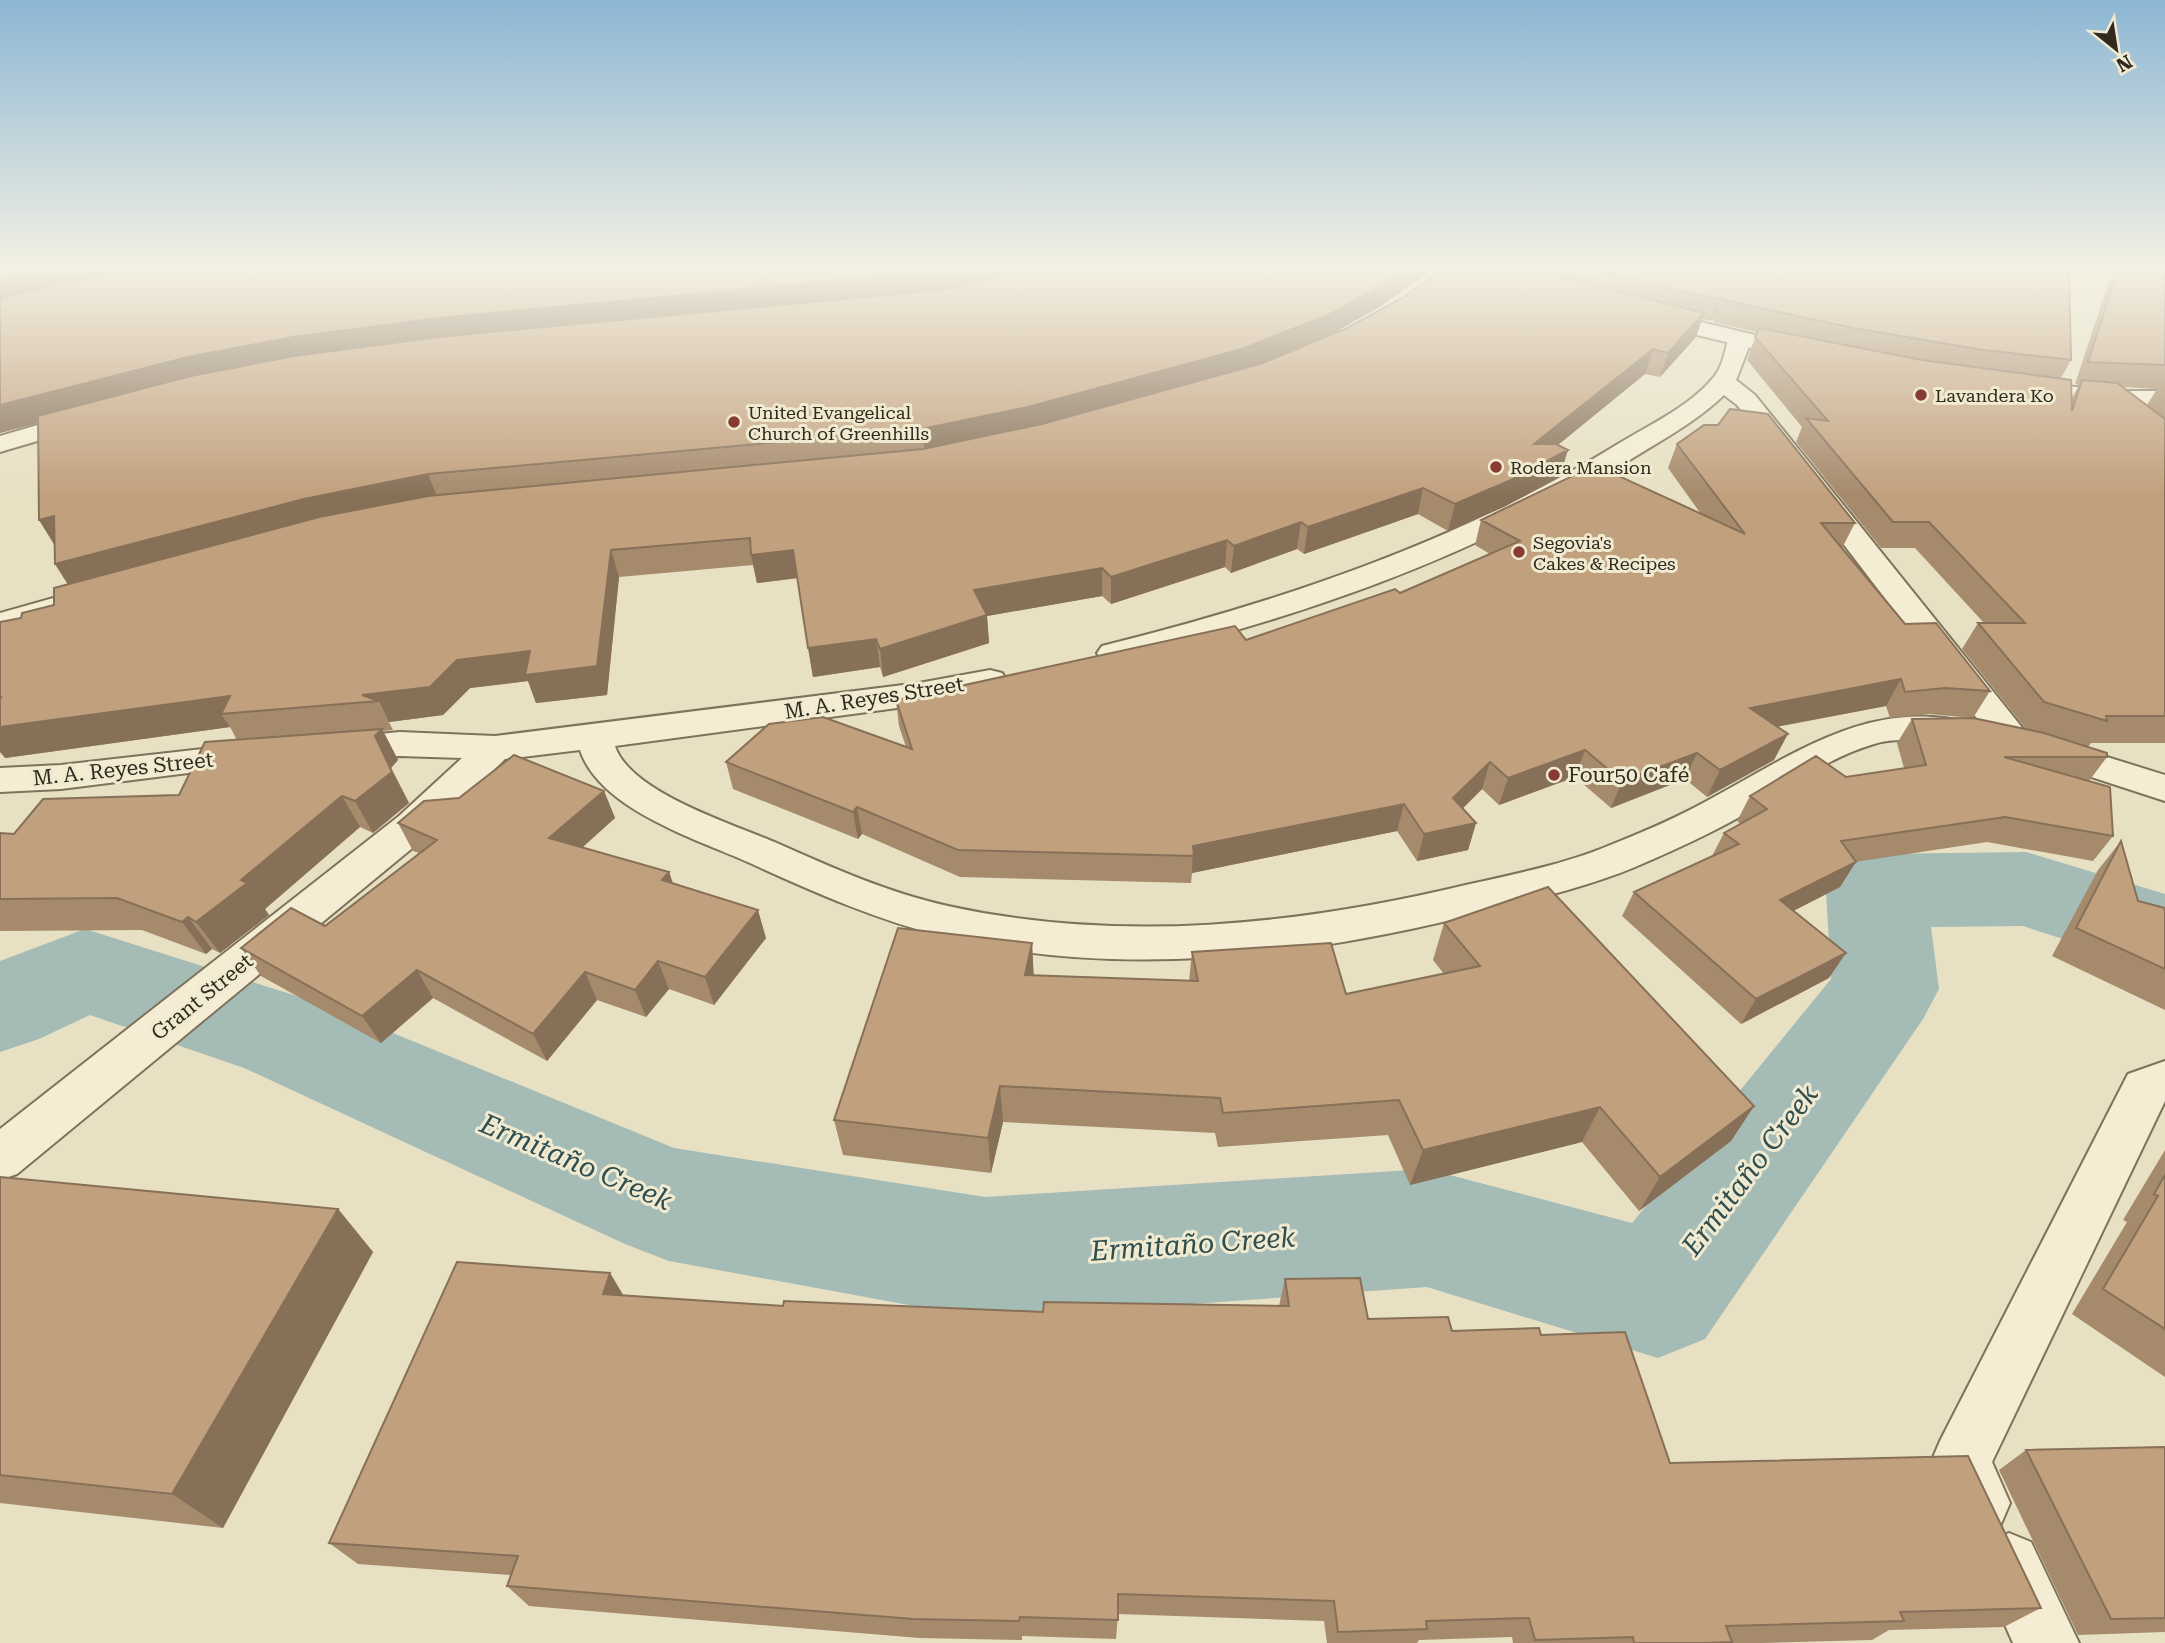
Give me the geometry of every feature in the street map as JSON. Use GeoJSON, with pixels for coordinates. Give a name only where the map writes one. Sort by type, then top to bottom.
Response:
{"type":"FeatureCollection","features":[{"type":"Feature","properties":{"kind":"street"},"geometry":{"type":"LineString","coordinates":[[1089,659],[1156,644],[1264,611],[1429,553],[1515,515],[1574,483],[1686,412],[1723,382],[1739,343]]}},
{"type":"Feature","properties":{"kind":"street"},"geometry":{"type":"LineString","coordinates":[[1757,343],[1828,359]]}},
{"type":"Feature","properties":{"kind":"street"},"geometry":{"type":"LineString","coordinates":[[1723,382],[1745,400],[2011,738]]}},
{"type":"Feature","properties":{"kind":"street"},"geometry":{"type":"LineString","coordinates":[[1995,386],[2113,398],[2165,398]]}},
{"type":"Feature","properties":{"kind":"street"},"geometry":{"type":"LineString","coordinates":[[2113,398],[2144,422]]}},
{"type":"Feature","properties":{"kind":"street"},"geometry":{"type":"LineString","coordinates":[[0,444],[109,413]]}},
{"type":"Feature","properties":{"kind":"street"},"geometry":{"type":"LineString","coordinates":[[0,623],[97,595]]}},
{"type":"Feature","properties":{"kind":"street","name":"M. A. Reyes Street"},"geometry":{"type":"LineString","coordinates":[[0,780],[61,777],[296,751],[400,744],[495,748],[919,694],[1022,674]]}},
{"type":"Feature","properties":{"kind":"street"},"geometry":{"type":"LineString","coordinates":[[594,737],[595,750],[601,762],[659,807],[825,880],[947,922],[1048,939],[1159,942],[1305,934],[1443,908],[1593,869],[1707,818],[1829,748],[1883,731],[1911,727],[2011,738],[2165,788]]}},
{"type":"Feature","properties":{"kind":"street","name":"Grant Street"},"geometry":{"type":"LineString","coordinates":[[0,1158],[413,826],[495,748]]}},
{"type":"Feature","properties":{"kind":"street"},"geometry":{"type":"LineString","coordinates":[[2046,1643],[1961,1462],[2145,1088],[2165,1081]]}},
{"type":"Feature","properties":{"kind":"building"},"geometry":{"type":"Polygon","coordinates":[[[0,343],[263,343],[188,357],[0,405],[0,343]]]}},
{"type":"Feature","properties":{"kind":"building"},"geometry":{"type":"Polygon","coordinates":[[[396,343],[1258,343],[1028,407],[922,429],[428,474],[304,499],[55,564],[54,516],[39,520],[38,416],[191,376],[294,356],[396,343]]]}},
{"type":"Feature","properties":{"kind":"building"},"geometry":{"type":"Polygon","coordinates":[[[1312,343],[1677,343],[1668,353],[1653,349],[1534,444],[1556,444],[1568,450],[1511,480],[1455,504],[1423,488],[1308,527],[1301,522],[1234,546],[1227,540],[1111,577],[1102,568],[974,590],[987,615],[880,649],[876,639],[808,648],[793,550],[751,555],[750,538],[611,550],[597,666],[525,675],[530,651],[457,660],[430,687],[362,695],[379,701],[221,714],[230,696],[0,727],[0,622],[21,618],[22,613],[54,605],[54,588],[319,517],[428,496],[923,449],[1042,424],[1263,363],[1312,343]]]}},
{"type":"Feature","properties":{"kind":"building"},"geometry":{"type":"Polygon","coordinates":[[[1760,343],[1834,343],[1922,360],[2071,380],[2072,411],[2082,380],[2117,383],[2165,419],[2165,716],[2106,716],[2107,721],[2044,702],[1978,623],[2025,623],[1929,522],[1893,522],[1806,418],[1828,421],[1760,343]]]}},
{"type":"Feature","properties":{"kind":"building"},"geometry":{"type":"Polygon","coordinates":[[[1940,343],[2071,343],[2071,360],[1940,343]]]}},
{"type":"Feature","properties":{"kind":"building"},"geometry":{"type":"Polygon","coordinates":[[[2094,343],[2165,343],[2165,365],[2088,362],[2094,343]]]}},
{"type":"Feature","properties":{"kind":"building"},"geometry":{"type":"Polygon","coordinates":[[[1730,409],[1768,414],[1855,523],[1821,523],[1905,624],[1936,623],[1990,691],[1945,688],[1905,692],[1901,679],[1750,708],[1788,734],[1720,770],[1697,753],[1622,781],[1585,750],[1508,778],[1490,762],[1453,798],[1476,823],[1424,834],[1404,804],[1193,846],[1194,856],[958,850],[857,807],[853,812],[726,762],[769,724],[823,717],[912,749],[896,700],[1235,626],[1246,640],[1395,589],[1400,593],[1520,541],[1481,520],[1595,465],[1745,534],[1677,444],[1704,425],[1718,425],[1730,409]]]}},
{"type":"Feature","properties":{"kind":"building"},"geometry":{"type":"Polygon","coordinates":[[[1973,718],[2044,733],[2107,753],[2107,757],[2004,757],[2110,787],[2113,836],[2005,817],[1841,841],[1856,862],[1780,900],[1846,953],[1756,999],[1634,892],[1739,844],[1724,833],[1767,809],[1750,796],[1816,756],[1846,777],[1926,765],[1912,719],[1973,718]]]}},
{"type":"Feature","properties":{"kind":"building"},"geometry":{"type":"Polygon","coordinates":[[[382,729],[375,736],[392,772],[355,801],[342,796],[241,880],[247,883],[196,922],[188,917],[182,922],[117,898],[0,899],[0,833],[14,834],[43,799],[179,795],[205,742],[382,729]]]}},
{"type":"Feature","properties":{"kind":"building"},"geometry":{"type":"Polygon","coordinates":[[[514,755],[604,791],[549,838],[669,872],[662,880],[758,910],[705,977],[658,961],[635,990],[585,972],[533,1034],[417,970],[362,1016],[241,948],[291,908],[325,926],[437,840],[398,823],[424,801],[459,798],[514,755]]]}},
{"type":"Feature","properties":{"kind":"building"},"geometry":{"type":"Polygon","coordinates":[[[2121,841],[2138,901],[2165,908],[2165,969],[2076,928],[2121,841]]]}},
{"type":"Feature","properties":{"kind":"building"},"geometry":{"type":"Polygon","coordinates":[[[1548,887],[1754,1106],[1660,1177],[1600,1107],[1423,1150],[1399,1100],[1223,1113],[1220,1098],[1000,1086],[988,1138],[834,1120],[898,928],[1032,943],[1025,975],[1198,981],[1192,952],[1331,943],[1346,994],[1480,966],[1444,923],[1548,887]]]}},
{"type":"Feature","properties":{"kind":"building"},"geometry":{"type":"Polygon","coordinates":[[[2165,1175],[2165,1329],[2103,1289],[2158,1196],[2154,1194],[2165,1175]]]}},
{"type":"Feature","properties":{"kind":"building"},"geometry":{"type":"Polygon","coordinates":[[[0,1177],[338,1209],[172,1494],[0,1475],[0,1177]]]}},
{"type":"Feature","properties":{"kind":"building"},"geometry":{"type":"Polygon","coordinates":[[[457,1262],[610,1273],[603,1294],[783,1306],[784,1301],[1043,1312],[1044,1302],[1289,1306],[1285,1279],[1360,1278],[1368,1319],[1448,1317],[1452,1331],[1539,1328],[1541,1335],[1625,1332],[1670,1463],[1968,1456],[2041,1608],[1900,1612],[1904,1621],[1726,1626],[1732,1642],[1703,1643],[1634,1643],[1633,1637],[1535,1640],[1529,1618],[1426,1621],[1427,1629],[1338,1632],[1334,1601],[1118,1594],[1118,1620],[1020,1617],[1019,1621],[913,1619],[507,1586],[518,1556],[329,1543],[457,1262]]]}},
{"type":"Feature","properties":{"kind":"building"},"geometry":{"type":"Polygon","coordinates":[[[2165,1447],[2165,1618],[2111,1619],[2026,1450],[2165,1447]]]}},
{"type":"Feature","properties":{"kind":"waterway","name":"Ermitaño Creek"},"geometry":{"type":"LineString","coordinates":[[0,1008],[85,971],[283,1036],[669,1204],[985,1258],[1427,1228],[1658,1294],[1885,989],[1876,891],[2026,889],[2165,933]]}},
{"type":"Feature","properties":{"kind":"place","name":"Lavandera Ko"},"geometry":{"type":"Point","coordinates":[1921,395]}},
{"type":"Feature","properties":{"kind":"place","name":"United Evangelical Church of Greenhills"},"geometry":{"type":"Point","coordinates":[734,422]}},
{"type":"Feature","properties":{"kind":"place","name":"Rodera Mansion"},"geometry":{"type":"Point","coordinates":[1496,467]}},
{"type":"Feature","properties":{"kind":"place","name":"Segovia's Cakes & Recipes"},"geometry":{"type":"Point","coordinates":[1519,552]}},
{"type":"Feature","properties":{"kind":"place","name":"Four50 Café"},"geometry":{"type":"Point","coordinates":[1554,775]}}]}
